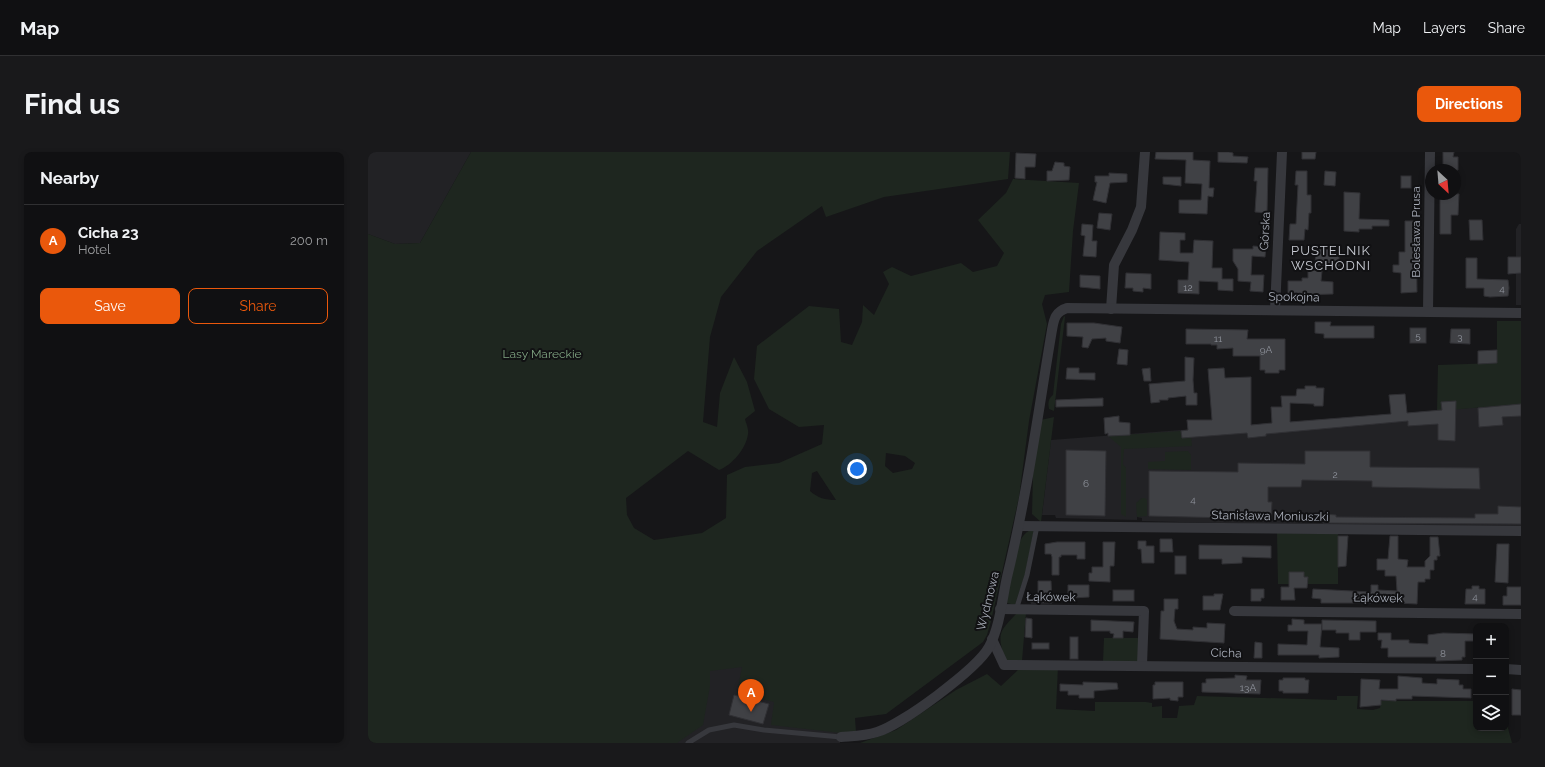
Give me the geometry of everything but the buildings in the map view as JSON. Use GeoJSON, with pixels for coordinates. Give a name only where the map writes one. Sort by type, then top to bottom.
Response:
{"type":"FeatureCollection","features":[{"type":"Feature","properties":{"kind":"street"},"geometry":{"type":"LineString","coordinates":[[1111,309],[1114,264],[1132,230],[1141,207],[1145,152]]}},
{"type":"Feature","properties":{"kind":"street","name":"Górska"},"geometry":{"type":"LineString","coordinates":[[1275,310],[1282,152]]}},
{"type":"Feature","properties":{"kind":"street","name":"Bolesława Prusa"},"geometry":{"type":"LineString","coordinates":[[1428,312],[1430,152]]}},
{"type":"Feature","properties":{"kind":"street","name":"Spokojna"},"geometry":{"type":"LineString","coordinates":[[1067,308],[1521,313]]}},
{"type":"Feature","properties":{"kind":"street","name":"Wydmowa"},"geometry":{"type":"LineString","coordinates":[[841,737],[864,735],[888,727],[964,674],[988,648],[992,640],[1000,609],[1019,526],[1055,317],[1059,311],[1067,308]]}},
{"type":"Feature","properties":{"kind":"street","name":"Stanisława Moniuszki"},"geometry":{"type":"LineString","coordinates":[[1019,526],[1521,531]]}},
{"type":"Feature","properties":{"kind":"street","name":"Łąkówek"},"geometry":{"type":"LineString","coordinates":[[1000,609],[1144,612],[1142,665]]}},
{"type":"Feature","properties":{"kind":"street","name":"Łąkówek"},"geometry":{"type":"LineString","coordinates":[[1234,611],[1521,614]]}},
{"type":"Feature","properties":{"kind":"street","name":"Cicha"},"geometry":{"type":"LineString","coordinates":[[992,640],[1004,665],[1473,669]]}},
{"type":"Feature","properties":{"kind":"street"},"geometry":{"type":"LineString","coordinates":[[1509,670],[1521,670]]}},
{"type":"Feature","properties":{"kind":"lane"},"geometry":{"type":"LineString","coordinates":[[1016,610],[1027,575],[1037,526]]}},
{"type":"Feature","properties":{"kind":"lane","name":"Wydmowa"},"geometry":{"type":"LineString","coordinates":[[688,743],[709,730],[734,724],[764,730],[841,737]]}},
{"type":"Feature","properties":{"kind":"shaded area"},"geometry":{"type":"Polygon","coordinates":[[[368,152],[471,152],[420,243],[395,244],[368,234],[368,152]]]}},
{"type":"Feature","properties":{"kind":"shaded area"},"geometry":{"type":"Polygon","coordinates":[[[1519,224],[1521,224],[1521,305],[1516,305],[1516,229],[1519,224]]]}},
{"type":"Feature","properties":{"kind":"shaded area"},"geometry":{"type":"Polygon","coordinates":[[[1521,404],[1521,528],[1323,526],[1142,521],[1142,518],[1137,517],[1137,520],[1056,518],[1055,515],[1042,515],[1051,440],[1521,404]]]}},
{"type":"Feature","properties":{"kind":"shaded area"},"geometry":{"type":"Polygon","coordinates":[[[790,650],[841,737],[840,743],[597,743],[597,685],[790,650]]]}},
{"type":"Feature","properties":{"kind":"green space","name":"Lasy Mareckie"},"geometry":{"type":"Polygon","coordinates":[[[471,152],[1010,152],[1008,179],[884,197],[826,217],[822,206],[757,251],[721,297],[710,337],[703,422],[717,427],[720,393],[734,357],[747,382],[755,411],[745,419],[748,431],[747,440],[738,456],[724,468],[719,470],[688,451],[626,498],[627,515],[634,528],[654,540],[702,533],[726,518],[727,475],[745,467],[779,463],[822,444],[824,425],[799,427],[769,409],[754,379],[757,346],[809,306],[839,309],[841,342],[852,345],[862,322],[863,305],[874,315],[889,284],[883,272],[892,267],[911,276],[961,263],[973,272],[997,266],[1004,253],[978,220],[1006,193],[1013,179],[1079,183],[1073,231],[1069,292],[1045,295],[1042,304],[1047,324],[1029,421],[1019,497],[991,621],[987,635],[983,642],[886,714],[855,718],[856,732],[841,733],[771,725],[774,702],[737,693],[742,667],[710,671],[710,686],[703,725],[677,743],[368,743],[368,234],[395,244],[420,243],[471,152]],[[886,453],[885,466],[893,473],[912,469],[915,463],[905,456],[886,453]],[[817,471],[812,473],[810,491],[822,498],[836,500],[817,471]]]}},
{"type":"Feature","properties":{"kind":"green space"},"geometry":{"type":"Polygon","coordinates":[[[1064,316],[1054,411],[1049,409],[1049,400],[1053,395],[1061,324],[1064,316]]]}},
{"type":"Feature","properties":{"kind":"green space"},"geometry":{"type":"Polygon","coordinates":[[[1497,321],[1521,321],[1521,404],[1437,411],[1438,365],[1497,363],[1497,321]]]}},
{"type":"Feature","properties":{"kind":"green space"},"geometry":{"type":"Polygon","coordinates":[[[1054,417],[1041,522],[1032,514],[1033,474],[1041,420],[1054,417]]]}},
{"type":"Feature","properties":{"kind":"green space"},"geometry":{"type":"Polygon","coordinates":[[[1181,431],[1182,438],[1191,437],[1192,446],[1124,449],[1123,464],[1126,468],[1126,517],[1121,514],[1121,447],[1108,436],[1181,431]]]}},
{"type":"Feature","properties":{"kind":"green space"},"geometry":{"type":"Polygon","coordinates":[[[1188,451],[1191,455],[1191,470],[1148,469],[1148,462],[1165,461],[1165,452],[1188,451]]]}},
{"type":"Feature","properties":{"kind":"green space"},"geometry":{"type":"Polygon","coordinates":[[[1142,498],[1147,500],[1147,516],[1137,517],[1136,503],[1142,498]]]}},
{"type":"Feature","properties":{"kind":"green space"},"geometry":{"type":"Polygon","coordinates":[[[1031,530],[1034,530],[1025,574],[1015,605],[1007,603],[1016,550],[1025,534],[1031,530]]]}},
{"type":"Feature","properties":{"kind":"green space"},"geometry":{"type":"Polygon","coordinates":[[[1277,533],[1338,534],[1338,584],[1278,584],[1277,533]]]}},
{"type":"Feature","properties":{"kind":"green space"},"geometry":{"type":"Polygon","coordinates":[[[1026,613],[1022,661],[1009,662],[1004,658],[1000,638],[1001,634],[1006,625],[1016,614],[1026,613]]]}},
{"type":"Feature","properties":{"kind":"green space"},"geometry":{"type":"Polygon","coordinates":[[[1104,638],[1140,638],[1140,662],[1103,662],[1104,638]]]}},
{"type":"Feature","properties":{"kind":"green space"},"geometry":{"type":"Polygon","coordinates":[[[1058,667],[1056,709],[1095,711],[1095,702],[1146,702],[1152,703],[1152,707],[1162,706],[1162,718],[1177,718],[1179,706],[1194,705],[1197,696],[1337,700],[1337,696],[1358,696],[1357,709],[1373,710],[1380,708],[1381,701],[1473,701],[1473,731],[1509,731],[1512,743],[860,743],[896,730],[956,690],[987,674],[1001,686],[1020,668],[1058,667]]]}},
{"type":"Feature","properties":{"kind":"place","name":"Cicha 23"},"geometry":{"type":"Point","coordinates":[751,712]}},
{"type":"Feature","properties":{"kind":"district","name":"PUSTELNIK WSCHODNI"},"geometry":{"type":"Point","coordinates":[1331,258]}}]}
